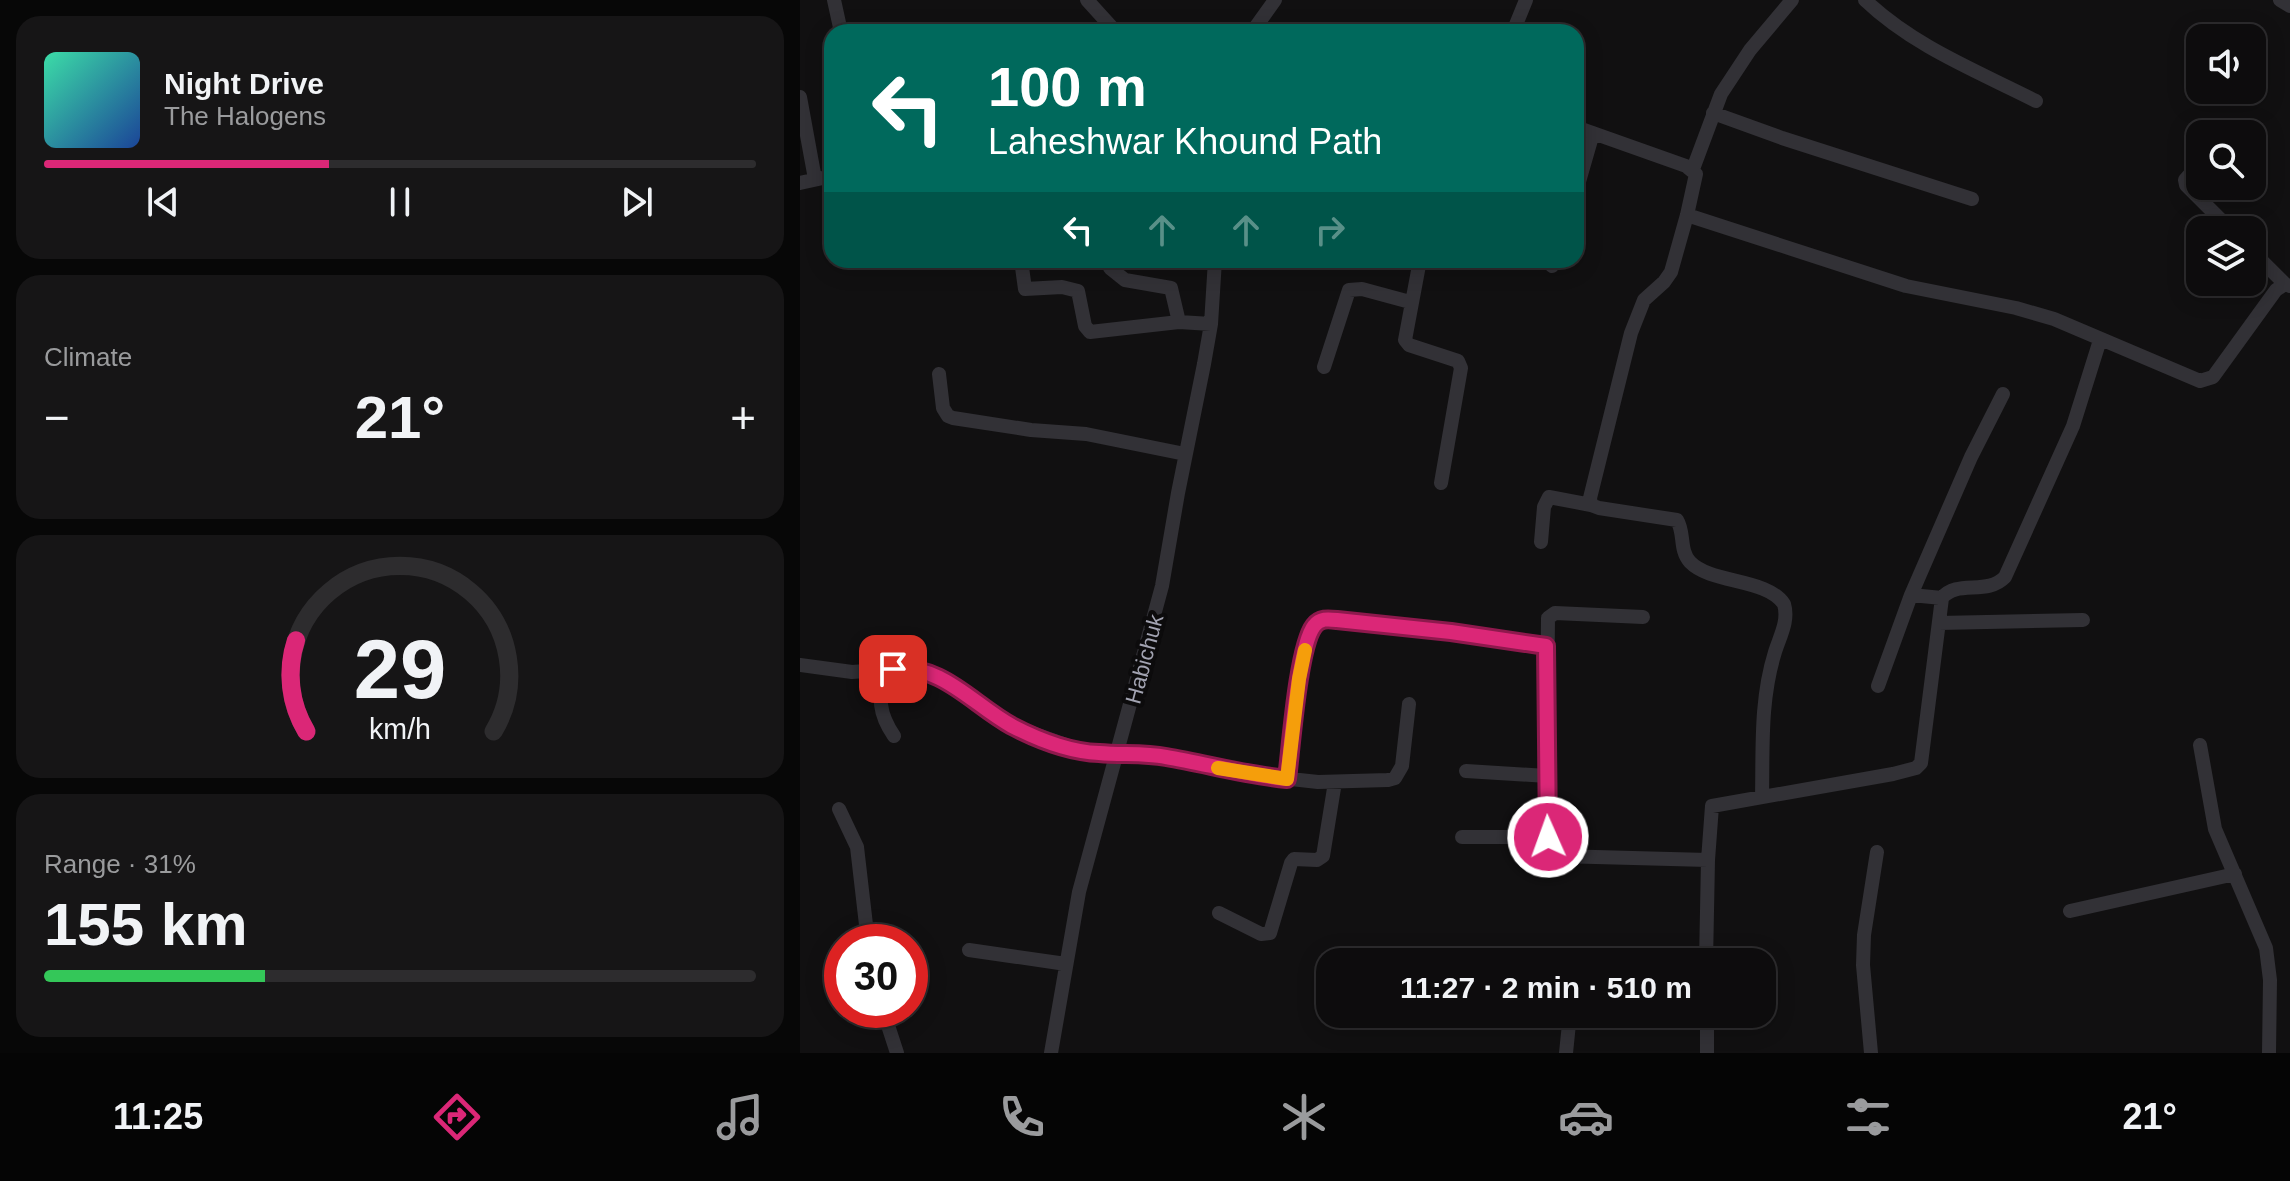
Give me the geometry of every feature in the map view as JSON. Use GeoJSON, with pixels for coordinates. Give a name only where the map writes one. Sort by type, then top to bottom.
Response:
{"type":"FeatureCollection","features":[{"type":"Feature","properties":{"kind":"street"},"geometry":{"type":"LineString","coordinates":[[834,0],[839,24]]}},
{"type":"Feature","properties":{"kind":"street"},"geometry":{"type":"LineString","coordinates":[[1087,0],[1109,24]]}},
{"type":"Feature","properties":{"kind":"street"},"geometry":{"type":"LineString","coordinates":[[1258,24],[1275,0]]}},
{"type":"Feature","properties":{"kind":"street"},"geometry":{"type":"LineString","coordinates":[[1516,24],[1526,0]]}},
{"type":"Feature","properties":{"kind":"street"},"geometry":{"type":"LineString","coordinates":[[1591,505],[1593,478],[1634,324],[1644,300],[1671,272],[1695,183],[1693,169],[1713,113],[1740,63],[1792,0]]}},
{"type":"Feature","properties":{"kind":"street"},"geometry":{"type":"LineString","coordinates":[[1865,0],[1883,17],[1921,42],[2036,101]]}},
{"type":"Feature","properties":{"kind":"street"},"geometry":{"type":"LineString","coordinates":[[2280,0],[2290,6]]}},
{"type":"Feature","properties":{"kind":"street"},"geometry":{"type":"LineString","coordinates":[[800,97],[807,181]]}},
{"type":"Feature","properties":{"kind":"street"},"geometry":{"type":"LineString","coordinates":[[1713,113],[1972,199]]}},
{"type":"Feature","properties":{"kind":"street"},"geometry":{"type":"LineString","coordinates":[[1584,130],[1693,169]]}},
{"type":"Feature","properties":{"kind":"street"},"geometry":{"type":"LineString","coordinates":[[1584,164],[1593,133]]}},
{"type":"Feature","properties":{"kind":"street"},"geometry":{"type":"LineString","coordinates":[[2202,200],[2217,216]]}},
{"type":"Feature","properties":{"kind":"street"},"geometry":{"type":"LineString","coordinates":[[1687,215],[1906,286],[2016,308],[2054,319],[2193,380],[2206,381],[2213,377],[2276,290],[2288,285],[2266,264]]}},
{"type":"Feature","properties":{"kind":"street"},"geometry":{"type":"LineString","coordinates":[[1022,268],[1025,289],[1062,287],[1078,291],[1085,326],[1090,332],[1179,322],[1211,324]]}},
{"type":"Feature","properties":{"kind":"street"},"geometry":{"type":"LineString","coordinates":[[1110,268],[1125,280],[1171,288],[1179,322]]}},
{"type":"Feature","properties":{"kind":"street","name":"Habichuk"},"geometry":{"type":"LineString","coordinates":[[1051,1050],[1087,860],[1119,753],[1162,586],[1211,324],[1214,268]]}},
{"type":"Feature","properties":{"kind":"street"},"geometry":{"type":"LineString","coordinates":[[1418,268],[1405,340],[1409,345],[1458,361],[1461,368],[1441,483]]}},
{"type":"Feature","properties":{"kind":"street"},"geometry":{"type":"LineString","coordinates":[[1324,367],[1349,290],[1362,289],[1410,302]]}},
{"type":"Feature","properties":{"kind":"street"},"geometry":{"type":"LineString","coordinates":[[1911,595],[1942,598],[1954,590],[1990,587],[2005,577],[2073,426],[2100,340]]}},
{"type":"Feature","properties":{"kind":"street"},"geometry":{"type":"LineString","coordinates":[[939,374],[943,408],[948,416],[1031,430],[1086,434],[1185,454]]}},
{"type":"Feature","properties":{"kind":"street"},"geometry":{"type":"LineString","coordinates":[[1878,686],[1911,595],[1971,457],[2003,394]]}},
{"type":"Feature","properties":{"kind":"street"},"geometry":{"type":"LineString","coordinates":[[1541,542],[1544,507],[1549,497],[1599,508],[1673,518],[1680,525],[1683,550],[1692,564],[1770,593],[1784,604],[1786,621],[1769,673],[1764,706],[1762,797]]}},
{"type":"Feature","properties":{"kind":"street"},"geometry":{"type":"LineString","coordinates":[[1706,948],[1712,806],[1893,774],[1916,768],[1921,763],[1942,598]]}},
{"type":"Feature","properties":{"kind":"street"},"geometry":{"type":"LineString","coordinates":[[1643,617],[1551,614],[1546,624],[1548,837],[1558,856],[1708,860]]}},
{"type":"Feature","properties":{"kind":"street"},"geometry":{"type":"LineString","coordinates":[[1287,779],[1303,658],[1313,627],[1320,620],[1451,632],[1546,646]]}},
{"type":"Feature","properties":{"kind":"street"},"geometry":{"type":"LineString","coordinates":[[1939,623],[2083,620]]}},
{"type":"Feature","properties":{"kind":"street"},"geometry":{"type":"LineString","coordinates":[[800,665],[852,672],[918,670],[940,677],[999,718],[1030,734],[1083,751],[1157,756],[1287,779],[1335,782],[1388,780],[1399,774],[1409,704]]}},
{"type":"Feature","properties":{"kind":"street"},"geometry":{"type":"LineString","coordinates":[[893,669],[887,672],[880,710],[894,736]]}},
{"type":"Feature","properties":{"kind":"street"},"geometry":{"type":"LineString","coordinates":[[2200,745],[2212,819],[2266,948],[2270,980],[2269,1053]]}},
{"type":"Feature","properties":{"kind":"street"},"geometry":{"type":"LineString","coordinates":[[1466,771],[1547,776]]}},
{"type":"Feature","properties":{"kind":"street"},"geometry":{"type":"LineString","coordinates":[[1219,913],[1261,934],[1270,933],[1291,863],[1294,859],[1317,860],[1323,856],[1335,782]]}},
{"type":"Feature","properties":{"kind":"street"},"geometry":{"type":"LineString","coordinates":[[839,809],[857,847],[866,924]]}},
{"type":"Feature","properties":{"kind":"street"},"geometry":{"type":"LineString","coordinates":[[1462,837],[1548,837]]}},
{"type":"Feature","properties":{"kind":"street"},"geometry":{"type":"LineString","coordinates":[[1871,1053],[1863,965],[1864,935],[1877,852]]}},
{"type":"Feature","properties":{"kind":"street"},"geometry":{"type":"LineString","coordinates":[[2070,911],[2235,874]]}},
{"type":"Feature","properties":{"kind":"street"},"geometry":{"type":"LineString","coordinates":[[969,950],[1066,964]]}},
{"type":"Feature","properties":{"kind":"street"},"geometry":{"type":"LineString","coordinates":[[889,1028],[897,1053]]}},
{"type":"Feature","properties":{"kind":"street"},"geometry":{"type":"LineString","coordinates":[[1566,1053],[1569,1028]]}},
{"type":"Feature","properties":{"kind":"street"},"geometry":{"type":"LineString","coordinates":[[1707,1028],[1707,1053]]}},
{"type":"Feature","properties":{"kind":"slow traffic"},"geometry":{"type":"LineString","coordinates":[[1218,768],[1287,779],[1305,650]]}},
{"type":"Feature","properties":{"kind":"route"},"geometry":{"type":"LineString","coordinates":[[893,669],[905,667],[929,672],[1013,726],[1083,751],[1157,756],[1287,779],[1303,658],[1313,627],[1320,620],[1451,632],[1546,646],[1548,837]]}}]}
